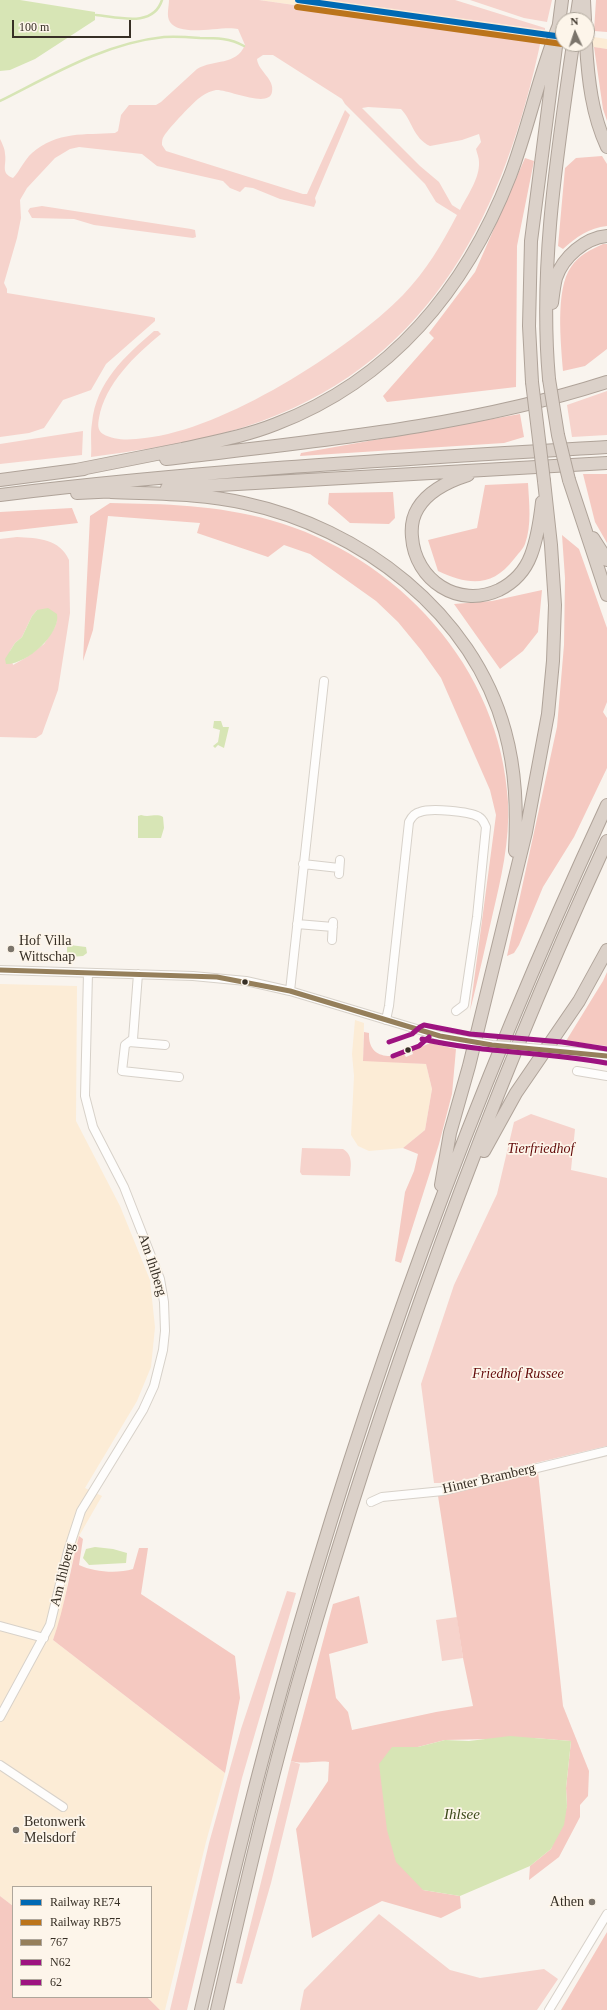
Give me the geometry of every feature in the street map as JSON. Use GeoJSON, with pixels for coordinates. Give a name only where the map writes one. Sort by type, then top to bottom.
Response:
{"type":"FeatureCollection","features":[{"type":"Feature","properties":{"kind":"highway"},"geometry":{"type":"LineString","coordinates":[[436,1213],[450,1133],[469,1066],[514,878],[538,771],[548,714],[553,661],[554,584],[544,481],[532,382],[529,326],[531,241],[554,43],[559,25],[562,0]]}},
{"type":"Feature","properties":{"kind":"highway"},"geometry":{"type":"LineString","coordinates":[[577,12],[579,0]]}},
{"type":"Feature","properties":{"kind":"highway"},"geometry":{"type":"LineString","coordinates":[[584,0],[585,12]]}},
{"type":"Feature","properties":{"kind":"highway"},"geometry":{"type":"LineString","coordinates":[[76,470],[223,440],[275,425],[337,395],[360,380],[401,347],[421,327],[451,288],[486,231],[510,176],[524,137],[544,62],[554,43]]}},
{"type":"Feature","properties":{"kind":"highway"},"geometry":{"type":"LineString","coordinates":[[572,52],[552,193],[548,241],[546,334],[549,379],[558,435],[577,508],[607,595]]}},
{"type":"Feature","properties":{"kind":"highway"},"geometry":{"type":"LineString","coordinates":[[587,52],[594,112],[607,147]]}},
{"type":"Feature","properties":{"kind":"highway"},"geometry":{"type":"LineString","coordinates":[[546,334],[556,278],[565,261],[582,246],[592,240],[607,236]]}},
{"type":"Feature","properties":{"kind":"highway"},"geometry":{"type":"LineString","coordinates":[[564,395],[607,376]]}},
{"type":"Feature","properties":{"kind":"highway"},"geometry":{"type":"LineString","coordinates":[[0,480],[418,427],[506,410],[607,382]]}},
{"type":"Feature","properties":{"kind":"highway"},"geometry":{"type":"LineString","coordinates":[[0,496],[113,482],[288,466],[607,447]]}},
{"type":"Feature","properties":{"kind":"highway"},"geometry":{"type":"LineString","coordinates":[[0,496],[111,492],[278,480],[603,464]]}},
{"type":"Feature","properties":{"kind":"highway"},"geometry":{"type":"LineString","coordinates":[[489,470],[456,479],[434,491],[417,508],[413,518],[411,531],[412,544],[419,565],[428,577],[451,593],[464,596],[485,595],[505,588],[520,573],[531,556],[544,481]]}},
{"type":"Feature","properties":{"kind":"highway"},"geometry":{"type":"LineString","coordinates":[[111,492],[218,498],[272,510],[303,521],[351,543],[374,558],[416,590],[450,627],[472,659],[490,691],[505,730],[517,800],[514,878]]}},
{"type":"Feature","properties":{"kind":"highway"},"geometry":{"type":"LineString","coordinates":[[577,508],[607,560]]}},
{"type":"Feature","properties":{"kind":"highway"},"geometry":{"type":"LineString","coordinates":[[201,2010],[254,1790],[307,1598],[362,1424],[408,1289],[436,1213],[515,1013],[571,882],[607,805]]}},
{"type":"Feature","properties":{"kind":"highway"},"geometry":{"type":"LineString","coordinates":[[217,2010],[247,1880],[300,1675],[377,1428],[451,1218],[527,1025],[607,841]]}},
{"type":"Feature","properties":{"kind":"highway"},"geometry":{"type":"LineString","coordinates":[[451,1218],[506,1109],[528,1074],[579,1002],[607,950]]}},
{"type":"Feature","properties":{"kind":"street"},"geometry":{"type":"LineString","coordinates":[[290,991],[324,681]]}},
{"type":"Feature","properties":{"kind":"street"},"geometry":{"type":"LineString","coordinates":[[386,1020],[390,998],[409,822],[416,814],[423,811],[440,810],[476,816],[482,820],[486,827],[477,918],[464,1005],[456,1012]]}},
{"type":"Feature","properties":{"kind":"street"},"geometry":{"type":"LineString","coordinates":[[303,864],[339,867]]}},
{"type":"Feature","properties":{"kind":"street"},"geometry":{"type":"LineString","coordinates":[[298,924],[333,924],[332,940]]}},
{"type":"Feature","properties":{"kind":"street"},"geometry":{"type":"LineString","coordinates":[[0,970],[217,977],[290,991],[440,1036],[492,1045],[579,1052],[607,1056]]}},
{"type":"Feature","properties":{"kind":"street","name":"Am Ihlberg"},"geometry":{"type":"LineString","coordinates":[[0,1717],[50,1626],[68,1551],[81,1511],[143,1410],[154,1386],[160,1367],[165,1331],[164,1302],[155,1265],[124,1187],[99,1141],[88,1113],[85,1096],[92,973]]}},
{"type":"Feature","properties":{"kind":"street"},"geometry":{"type":"LineString","coordinates":[[138,974],[133,1039],[125,1045],[122,1071],[179,1077]]}},
{"type":"Feature","properties":{"kind":"street"},"geometry":{"type":"LineString","coordinates":[[129,1042],[166,1045]]}},
{"type":"Feature","properties":{"kind":"street"},"geometry":{"type":"LineString","coordinates":[[577,1071],[607,1076]]}},
{"type":"Feature","properties":{"kind":"street","name":"Hinter Bramberg"},"geometry":{"type":"LineString","coordinates":[[371,1502],[382,1497],[442,1491],[607,1451]]}},
{"type":"Feature","properties":{"kind":"street"},"geometry":{"type":"LineString","coordinates":[[0,1626],[44,1638]]}},
{"type":"Feature","properties":{"kind":"street"},"geometry":{"type":"LineString","coordinates":[[0,1765],[63,1807]]}},
{"type":"Feature","properties":{"kind":"street"},"geometry":{"type":"LineString","coordinates":[[549,2010],[607,1914]]}},
{"type":"Feature","properties":{"kind":"shaded area"},"geometry":{"type":"Polygon","coordinates":[[[259,0],[329,0],[454,17],[555,32],[555,42],[259,0]]]}},
{"type":"Feature","properties":{"kind":"shaded area"},"geometry":{"type":"Polygon","coordinates":[[[596,0],[607,0],[607,32],[595,31],[596,0]]]}},
{"type":"Feature","properties":{"kind":"shaded area"},"geometry":{"type":"Polygon","coordinates":[[[595,37],[607,39],[607,49],[595,47],[595,37]]]}},
{"type":"Feature","properties":{"kind":"shaded area"},"geometry":{"type":"Polygon","coordinates":[[[595,47],[607,49],[607,121],[603,109],[595,47]]]}},
{"type":"Feature","properties":{"kind":"shaded area"},"geometry":{"type":"Polygon","coordinates":[[[602,156],[607,164],[607,226],[594,229],[583,234],[563,249],[558,246],[565,168],[576,158],[602,156]]]}},
{"type":"Feature","properties":{"kind":"shaded area"},"geometry":{"type":"Polygon","coordinates":[[[525,158],[534,161],[517,246],[516,387],[387,402],[383,396],[434,338],[429,333],[475,272],[525,158]]]}},
{"type":"Feature","properties":{"kind":"shaded area"},"geometry":{"type":"Polygon","coordinates":[[[603,244],[607,244],[607,349],[585,366],[563,371],[560,317],[561,302],[566,277],[571,267],[581,256],[603,244]]]}},
{"type":"Feature","properties":{"kind":"shaded area"},"geometry":{"type":"Polygon","coordinates":[[[520,414],[524,437],[504,443],[300,456],[301,453],[520,414]]]}},
{"type":"Feature","properties":{"kind":"shaded area"},"geometry":{"type":"Polygon","coordinates":[[[583,474],[607,474],[607,543],[595,522],[583,474]]]}},
{"type":"Feature","properties":{"kind":"shaded area"},"geometry":{"type":"Polygon","coordinates":[[[528,483],[530,514],[527,537],[523,548],[506,568],[497,575],[479,581],[459,579],[438,571],[428,540],[477,528],[485,485],[528,483]]]}},
{"type":"Feature","properties":{"kind":"shaded area"},"geometry":{"type":"Polygon","coordinates":[[[393,492],[395,518],[389,524],[350,523],[328,504],[329,493],[393,492]]]}},
{"type":"Feature","properties":{"kind":"shaded area"},"geometry":{"type":"Polygon","coordinates":[[[110,503],[190,506],[230,511],[270,520],[316,537],[360,560],[399,589],[434,624],[463,663],[486,706],[501,753],[508,802],[508,831],[502,874],[470,1011],[496,815],[490,790],[441,678],[398,622],[376,601],[310,554],[284,545],[268,557],[197,533],[200,523],[108,516],[93,630],[83,661],[90,516],[110,503]]]}},
{"type":"Feature","properties":{"kind":"shaded area"},"geometry":{"type":"Polygon","coordinates":[[[72,508],[78,523],[0,532],[0,512],[72,508]]]}},
{"type":"Feature","properties":{"kind":"shaded area"},"geometry":{"type":"Polygon","coordinates":[[[562,535],[579,549],[607,628],[607,702],[603,712],[607,718],[607,768],[574,837],[543,887],[519,945],[514,953],[507,956],[557,727],[564,645],[565,578],[562,535]]]}},
{"type":"Feature","properties":{"kind":"shaded area"},"geometry":{"type":"Polygon","coordinates":[[[542,590],[538,632],[523,651],[500,669],[454,604],[492,601],[542,590]]]}},
{"type":"Feature","properties":{"kind":"shaded area"},"geometry":{"type":"Polygon","coordinates":[[[607,972],[607,1046],[566,1041],[603,981],[607,972]]]}},
{"type":"Feature","properties":{"kind":"shaded area"},"geometry":{"type":"Polygon","coordinates":[[[0,984],[77,986],[76,1121],[120,1206],[150,1280],[155,1327],[151,1367],[137,1401],[85,1488],[102,1496],[79,1536],[69,1575],[61,1618],[53,1640],[225,1773],[206,1842],[165,2010],[160,2010],[148,1998],[152,1998],[152,1886],[12,1886],[12,1905],[0,1896],[0,984]]]}},
{"type":"Feature","properties":{"kind":"shaded area"},"geometry":{"type":"Polygon","coordinates":[[[355,1020],[364,1023],[363,1060],[426,1064],[432,1089],[425,1130],[403,1148],[369,1151],[358,1146],[351,1135],[354,1076],[352,1054],[355,1020]]]}},
{"type":"Feature","properties":{"kind":"shaded area"},"geometry":{"type":"Polygon","coordinates":[[[364,1032],[369,1033],[369,1041],[375,1051],[385,1056],[404,1054],[406,1057],[413,1054],[412,1051],[430,1043],[456,1049],[452,1094],[439,1144],[401,1263],[395,1261],[405,1192],[414,1171],[418,1154],[403,1148],[425,1130],[432,1089],[426,1064],[363,1061],[364,1032]]]}},
{"type":"Feature","properties":{"kind":"shaded area"},"geometry":{"type":"Polygon","coordinates":[[[538,1472],[563,1706],[589,1771],[588,1796],[580,1805],[580,1817],[559,1857],[529,1880],[530,1866],[551,1849],[567,1806],[566,1788],[571,1741],[534,1738],[445,1740],[418,1747],[392,1747],[423,1890],[460,1896],[461,1908],[441,1918],[382,1901],[312,1938],[296,1829],[328,1781],[329,1762],[301,1763],[291,1761],[333,1604],[359,1596],[368,1643],[329,1654],[336,1698],[348,1712],[352,1730],[436,1712],[473,1706],[463,1658],[438,1496],[538,1472]]]}},
{"type":"Feature","properties":{"kind":"shaded area"},"geometry":{"type":"Polygon","coordinates":[[[79,1536],[83,1539],[79,1565],[98,1571],[113,1572],[133,1569],[139,1548],[148,1548],[141,1594],[235,1656],[240,1698],[225,1773],[53,1640],[64,1601],[79,1536]]]}},
{"type":"Feature","properties":{"kind":"shaded area"},"geometry":{"type":"Polygon","coordinates":[[[0,1896],[12,1905],[12,1998],[148,1998],[160,2010],[0,2010],[0,1896]]]}},
{"type":"Feature","properties":{"kind":"shaded area"},"geometry":{"type":"Polygon","coordinates":[[[607,1932],[607,2010],[561,2010],[607,1932]]]}},
{"type":"Feature","properties":{"kind":"green space"},"geometry":{"type":"Polygon","coordinates":[[[169,0],[259,0],[541,40],[526,102],[506,162],[482,218],[452,270],[416,317],[373,359],[322,393],[262,421],[220,434],[156,447],[91,457],[91,427],[99,395],[106,382],[123,360],[154,331],[158,331],[161,334],[141,351],[122,371],[114,382],[102,405],[98,425],[103,434],[113,438],[134,439],[176,432],[210,420],[246,404],[318,363],[379,317],[403,295],[433,257],[457,215],[436,202],[425,184],[345,104],[342,99],[273,55],[263,55],[257,59],[260,67],[271,83],[272,92],[269,97],[264,99],[256,99],[222,90],[209,92],[198,99],[176,121],[163,137],[162,145],[166,151],[307,194],[345,110],[350,115],[315,198],[316,202],[314,207],[280,199],[253,188],[245,187],[240,192],[230,188],[223,181],[157,166],[142,154],[79,147],[70,149],[55,158],[27,188],[20,200],[21,218],[4,283],[7,293],[152,317],[155,318],[155,321],[106,364],[91,390],[63,400],[44,428],[29,433],[0,437],[0,139],[5,152],[5,171],[13,178],[32,153],[51,141],[82,134],[115,133],[118,131],[121,115],[129,105],[156,105],[197,69],[230,59],[241,52],[245,45],[238,29],[192,30],[175,27],[169,20],[169,0]],[[362,108],[420,166],[439,182],[452,205],[460,210],[472,187],[479,168],[476,149],[481,142],[479,134],[462,140],[430,146],[424,143],[416,134],[405,113],[401,109],[362,108]]]}},
{"type":"Feature","properties":{"kind":"green space"},"geometry":{"type":"Polygon","coordinates":[[[329,0],[455,0],[545,28],[545,30],[329,0]]]}},
{"type":"Feature","properties":{"kind":"green space"},"geometry":{"type":"Polygon","coordinates":[[[470,0],[552,0],[547,22],[524,18],[470,0]]]}},
{"type":"Feature","properties":{"kind":"green space"},"geometry":{"type":"Polygon","coordinates":[[[42,206],[191,229],[195,230],[196,237],[193,238],[94,225],[74,219],[32,218],[28,211],[30,208],[42,206]]]}},
{"type":"Feature","properties":{"kind":"green space"},"geometry":{"type":"Polygon","coordinates":[[[607,391],[607,435],[572,437],[567,405],[607,391]]]}},
{"type":"Feature","properties":{"kind":"green space"},"geometry":{"type":"Polygon","coordinates":[[[83,431],[82,455],[0,464],[0,444],[83,431]]]}},
{"type":"Feature","properties":{"kind":"green space"},"geometry":{"type":"Polygon","coordinates":[[[17,537],[48,541],[60,548],[69,560],[70,613],[58,690],[42,734],[36,738],[0,737],[0,539],[17,537]],[[37,610],[32,616],[22,637],[15,643],[10,651],[13,665],[27,657],[44,644],[55,627],[57,620],[37,610]]]}},
{"type":"Feature","properties":{"kind":"green space","name":"Friedhof Russee"},"geometry":{"type":"Polygon","coordinates":[[[531,1114],[575,1129],[571,1170],[607,1178],[607,1446],[451,1483],[434,1483],[421,1384],[454,1285],[497,1194],[514,1122],[531,1114]]]}},
{"type":"Feature","properties":{"kind":"green space"},"geometry":{"type":"Polygon","coordinates":[[[302,1148],[343,1149],[350,1157],[350,1176],[302,1175],[300,1172],[302,1148]]]}},
{"type":"Feature","properties":{"kind":"green space"},"geometry":{"type":"Polygon","coordinates":[[[287,1591],[296,1593],[242,1778],[187,2010],[170,2010],[209,1843],[241,1729],[287,1591]]]}},
{"type":"Feature","properties":{"kind":"green space"},"geometry":{"type":"Polygon","coordinates":[[[457,1617],[463,1658],[442,1661],[436,1620],[457,1617]]]}},
{"type":"Feature","properties":{"kind":"green space"},"geometry":{"type":"Polygon","coordinates":[[[291,1761],[300,1764],[271,1883],[242,1984],[236,1983],[291,1761]]]}},
{"type":"Feature","properties":{"kind":"green space"},"geometry":{"type":"Polygon","coordinates":[[[379,1914],[450,1970],[480,1978],[544,1969],[558,1979],[537,2010],[300,2010],[304,1990],[379,1914]]]}},
{"type":"Feature","properties":{"kind":"water"},"geometry":{"type":"Polygon","coordinates":[[[0,0],[20,0],[95,12],[95,20],[35,59],[10,70],[0,71],[0,0]]]}},
{"type":"Feature","properties":{"kind":"water"},"geometry":{"type":"Polygon","coordinates":[[[48,608],[57,614],[57,622],[48,639],[32,654],[14,663],[6,664],[5,659],[15,643],[22,637],[32,616],[37,610],[48,608]]]}},
{"type":"Feature","properties":{"kind":"water"},"geometry":{"type":"Polygon","coordinates":[[[214,721],[221,721],[223,727],[229,727],[224,748],[218,745],[215,748],[213,746],[218,742],[220,730],[213,728],[214,721]]]}},
{"type":"Feature","properties":{"kind":"water"},"geometry":{"type":"Polygon","coordinates":[[[158,815],[163,817],[164,828],[161,838],[138,838],[138,816],[158,815]]]}},
{"type":"Feature","properties":{"kind":"water"},"geometry":{"type":"Polygon","coordinates":[[[70,945],[86,947],[87,953],[83,956],[70,957],[67,953],[67,947],[70,945]]]}},
{"type":"Feature","properties":{"kind":"water"},"geometry":{"type":"Polygon","coordinates":[[[95,1547],[113,1549],[127,1553],[126,1563],[89,1565],[83,1558],[86,1549],[95,1547]]]}},
{"type":"Feature","properties":{"kind":"water","name":"Ihlsee"},"geometry":{"type":"Polygon","coordinates":[[[510,1736],[571,1741],[566,1788],[567,1806],[564,1825],[551,1849],[530,1866],[460,1896],[423,1890],[396,1862],[387,1830],[379,1764],[392,1747],[418,1747],[445,1740],[469,1741],[510,1736]]]}},
{"type":"Feature","properties":{"kind":"waterway"},"geometry":{"type":"LineString","coordinates":[[96,15],[124,19],[143,18],[157,9],[162,0]]}},
{"type":"Feature","properties":{"kind":"waterway"},"geometry":{"type":"LineString","coordinates":[[0,101],[79,62],[100,53],[142,40],[164,37],[217,38],[233,41],[244,46]]}},
{"type":"Feature","properties":{"kind":"rail line","name":"RE74"},"geometry":{"type":"LineString","coordinates":[[298,0],[555,36]]}},
{"type":"Feature","properties":{"kind":"rail line","name":"RB75"},"geometry":{"type":"LineString","coordinates":[[297,7],[555,43]]}},
{"type":"Feature","properties":{"kind":"transit line","name":"767"},"geometry":{"type":"LineString","coordinates":[[0,970],[217,977],[290,991],[440,1036],[492,1045],[607,1056]]}},
{"type":"Feature","properties":{"kind":"transit line","name":"62"},"geometry":{"type":"LineString","coordinates":[[389,1042],[412,1034],[424,1025],[470,1034],[562,1042],[607,1049]]}},
{"type":"Feature","properties":{"kind":"transit line","name":"N62"},"geometry":{"type":"LineString","coordinates":[[393,1056],[419,1046],[429,1037]]}},
{"type":"Feature","properties":{"kind":"transit line","name":"N62"},"geometry":{"type":"LineString","coordinates":[[422,1039],[445,1044],[583,1059],[606,1063]]}},
{"type":"Feature","properties":{"kind":"place","name":"Hof Villa Wittschap"},"geometry":{"type":"Point","coordinates":[11,949]}},
{"type":"Feature","properties":{"kind":"place","name":"Betonwerk Melsdorf"},"geometry":{"type":"Point","coordinates":[16,1830]}},
{"type":"Feature","properties":{"kind":"place","name":"Athen"},"geometry":{"type":"Point","coordinates":[592,1902]}},
{"type":"Feature","properties":{"kind":"park label","name":"Tierfriedhof"},"geometry":{"type":"Point","coordinates":[541,1149]}}]}
